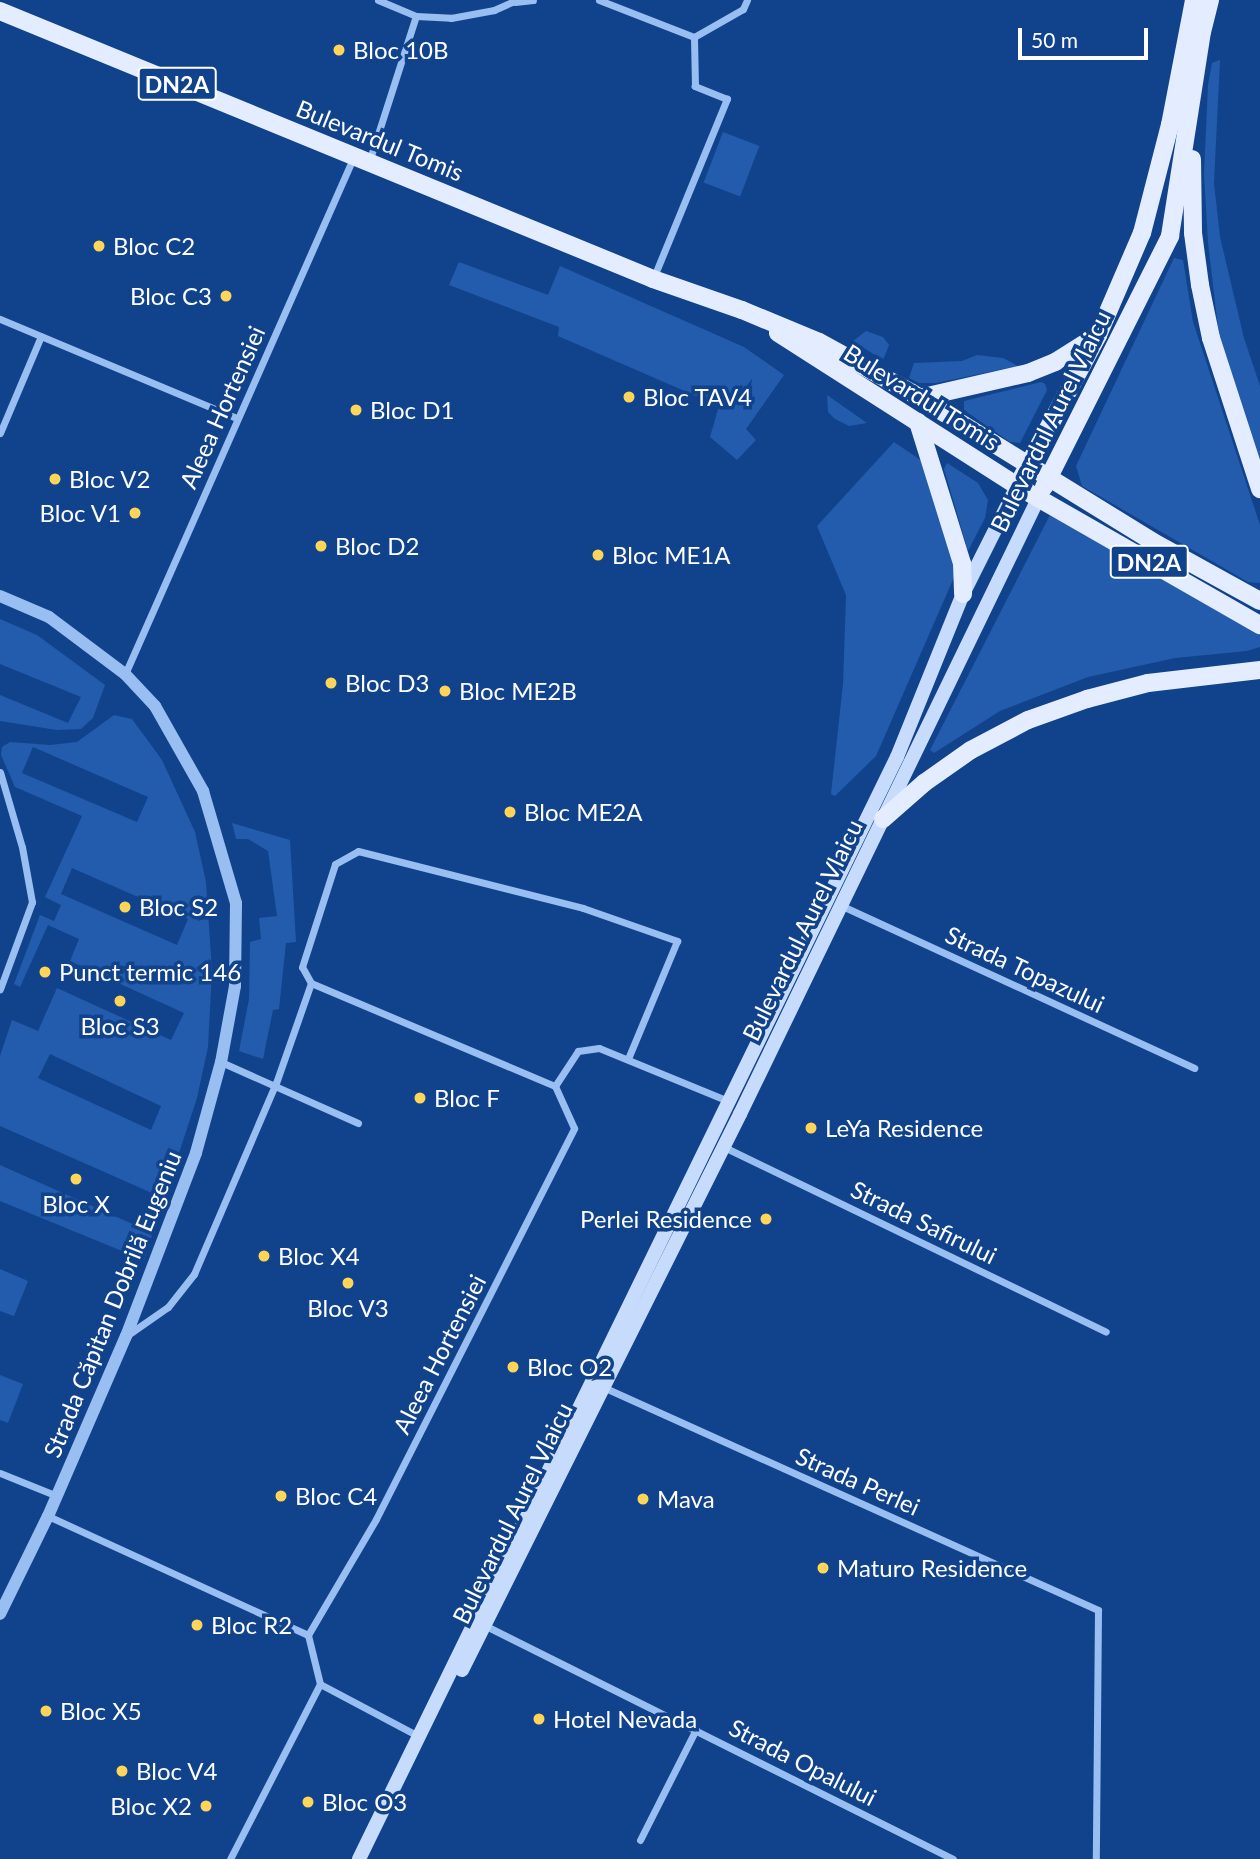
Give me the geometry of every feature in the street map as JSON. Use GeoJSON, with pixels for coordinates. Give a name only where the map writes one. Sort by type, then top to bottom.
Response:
{"type":"FeatureCollection","features":[{"type":"Feature","properties":{"kind":"main road","name":"Bulevardul Aurel Vlaicu"},"geometry":{"type":"LineString","coordinates":[[359,1859],[897,757],[963,594],[1027,466],[1098,335],[1142,233],[1170,125],[1194,0]]}},
{"type":"Feature","properties":{"kind":"main road","name":"Bulevardul Aurel Vlaicu"},"geometry":{"type":"LineString","coordinates":[[368,1859],[724,1147],[1038,499],[1170,236],[1193,84],[1210,0]]}},
{"type":"Feature","properties":{"kind":"main road","name":"Bulevardul Tomis"},"geometry":{"type":"LineString","coordinates":[[0,11],[653,279],[742,310],[819,342],[919,398],[1048,479],[1260,601]]}},
{"type":"Feature","properties":{"kind":"main road"},"geometry":{"type":"LineString","coordinates":[[1193,84],[1191,187],[1200,285],[1211,338],[1260,489]]}},
{"type":"Feature","properties":{"kind":"main road","name":"Bulevardul Tomis"},"geometry":{"type":"LineString","coordinates":[[742,310],[1038,499],[1260,625]]}},
{"type":"Feature","properties":{"kind":"main road"},"geometry":{"type":"LineString","coordinates":[[919,398],[1028,373],[1055,362],[1098,335]]}},
{"type":"Feature","properties":{"kind":"main road"},"geometry":{"type":"LineString","coordinates":[[918,422],[962,563],[963,594]]}},
{"type":"Feature","properties":{"kind":"main road"},"geometry":{"type":"LineString","coordinates":[[883,819],[924,783],[971,750],[1028,720],[1087,699],[1148,683],[1260,670]]}},
{"type":"Feature","properties":{"kind":"street"},"geometry":{"type":"LineString","coordinates":[[379,0],[416,16],[450,18],[494,10],[515,1],[533,0]]}},
{"type":"Feature","properties":{"kind":"street"},"geometry":{"type":"LineString","coordinates":[[599,0],[694,37]]}},
{"type":"Feature","properties":{"kind":"street"},"geometry":{"type":"LineString","coordinates":[[694,37],[743,9],[747,0]]}},
{"type":"Feature","properties":{"kind":"street","name":"Aleea Hortensiei"},"geometry":{"type":"LineString","coordinates":[[125,674],[237,418],[361,159],[416,16]]}},
{"type":"Feature","properties":{"kind":"street"},"geometry":{"type":"LineString","coordinates":[[653,279],[727,99],[695,86],[694,37]]}},
{"type":"Feature","properties":{"kind":"street"},"geometry":{"type":"LineString","coordinates":[[0,319],[237,418]]}},
{"type":"Feature","properties":{"kind":"street"},"geometry":{"type":"LineString","coordinates":[[0,433],[41,337]]}},
{"type":"Feature","properties":{"kind":"street","name":"Strada Căpitan Dobrilă Eugeniu"},"geometry":{"type":"LineString","coordinates":[[0,596],[48,617],[125,674],[155,706],[204,791],[236,903],[235,986],[221,1062],[195,1153],[127,1336],[48,1516],[0,1614]]}},
{"type":"Feature","properties":{"kind":"street"},"geometry":{"type":"LineString","coordinates":[[0,772],[22,847],[32,902],[0,989]]}},
{"type":"Feature","properties":{"kind":"street"},"geometry":{"type":"LineString","coordinates":[[628,1059],[677,941],[583,908],[358,851],[335,864],[302,967],[311,984],[555,1086],[578,1051],[598,1048],[729,1102]]}},
{"type":"Feature","properties":{"kind":"street","name":"Strada Topazului"},"geometry":{"type":"LineString","coordinates":[[840,905],[1194,1068]]}},
{"type":"Feature","properties":{"kind":"street"},"geometry":{"type":"LineString","coordinates":[[127,1336],[168,1307],[194,1274],[276,1083],[311,984]]}},
{"type":"Feature","properties":{"kind":"street"},"geometry":{"type":"LineString","coordinates":[[221,1062],[276,1083],[358,1123]]}},
{"type":"Feature","properties":{"kind":"street","name":"Aleea Hortensiei"},"geometry":{"type":"LineString","coordinates":[[308,1635],[376,1519],[574,1128],[555,1086]]}},
{"type":"Feature","properties":{"kind":"street","name":"Strada Safirului"},"geometry":{"type":"LineString","coordinates":[[724,1147],[1106,1332]]}},
{"type":"Feature","properties":{"kind":"street","name":"Strada Perlei"},"geometry":{"type":"LineString","coordinates":[[603,1387],[1098,1610],[1096,1859]]}},
{"type":"Feature","properties":{"kind":"street"},"geometry":{"type":"LineString","coordinates":[[0,1473],[57,1496]]}},
{"type":"Feature","properties":{"kind":"street"},"geometry":{"type":"LineString","coordinates":[[48,1516],[308,1635],[320,1684],[230,1859]]}},
{"type":"Feature","properties":{"kind":"street","name":"Strada Opalului"},"geometry":{"type":"LineString","coordinates":[[484,1625],[953,1859]]}},
{"type":"Feature","properties":{"kind":"street"},"geometry":{"type":"LineString","coordinates":[[320,1684],[419,1737]]}},
{"type":"Feature","properties":{"kind":"street"},"geometry":{"type":"LineString","coordinates":[[640,1840],[696,1730]]}},
{"type":"Feature","properties":{"kind":"shaded area"},"geometry":{"type":"Polygon","coordinates":[[[1220,60],[1214,183],[1220,237],[1244,338],[1260,386],[1260,466],[1220,344],[1208,243],[1204,174],[1208,85],[1212,63],[1220,60]]]}},
{"type":"Feature","properties":{"kind":"shaded area"},"geometry":{"type":"Polygon","coordinates":[[[723,132],[759,146],[740,196],[704,182],[723,132]]]}},
{"type":"Feature","properties":{"kind":"shaded area"},"geometry":{"type":"Polygon","coordinates":[[[1174,258],[1183,260],[1193,322],[1260,525],[1260,583],[1248,582],[1082,486],[1076,466],[1174,258]]]}},
{"type":"Feature","properties":{"kind":"shaded area"},"geometry":{"type":"Polygon","coordinates":[[[459,262],[548,295],[560,266],[744,347],[784,375],[746,429],[756,440],[737,460],[710,437],[719,406],[558,336],[559,327],[449,285],[459,262]]]}},
{"type":"Feature","properties":{"kind":"shaded area"},"geometry":{"type":"Polygon","coordinates":[[[866,331],[883,337],[889,345],[883,360],[853,341],[866,331]]]}},
{"type":"Feature","properties":{"kind":"shaded area"},"geometry":{"type":"Polygon","coordinates":[[[977,355],[1003,358],[1018,366],[936,383],[919,383],[909,378],[914,363],[962,361],[977,355]]]}},
{"type":"Feature","properties":{"kind":"shaded area"},"geometry":{"type":"Polygon","coordinates":[[[1041,382],[1047,390],[1020,443],[1010,442],[964,410],[964,401],[1041,382]]]}},
{"type":"Feature","properties":{"kind":"shaded area"},"geometry":{"type":"Polygon","coordinates":[[[827,395],[867,423],[849,426],[835,419],[828,412],[827,395]]]}},
{"type":"Feature","properties":{"kind":"shaded area"},"geometry":{"type":"Polygon","coordinates":[[[894,442],[922,461],[957,564],[955,575],[876,756],[835,796],[831,794],[843,684],[846,595],[817,526],[894,442]]]}},
{"type":"Feature","properties":{"kind":"shaded area"},"geometry":{"type":"Polygon","coordinates":[[[947,463],[978,483],[988,500],[985,518],[968,551],[944,469],[947,463]]]}},
{"type":"Feature","properties":{"kind":"shaded area"},"geometry":{"type":"Polygon","coordinates":[[[1050,515],[1260,633],[1260,647],[1247,651],[1175,658],[1088,677],[1000,711],[934,753],[930,750],[1050,515]]]}},
{"type":"Feature","properties":{"kind":"shaded area"},"geometry":{"type":"Polygon","coordinates":[[[0,619],[37,635],[105,685],[93,718],[81,729],[57,730],[0,721],[0,695],[68,723],[81,697],[0,664],[0,619]]]}},
{"type":"Feature","properties":{"kind":"shaded area"},"geometry":{"type":"Polygon","coordinates":[[[114,715],[132,719],[162,760],[195,832],[206,882],[212,971],[208,1047],[197,1098],[144,1260],[0,1201],[0,1165],[137,1226],[152,1193],[0,1126],[0,1056],[12,1020],[38,1031],[57,988],[171,1040],[184,1013],[70,961],[79,939],[48,925],[20,987],[14,984],[40,915],[54,921],[61,905],[45,897],[82,816],[15,787],[1,755],[2,747],[10,742],[50,745],[77,742],[114,715]],[[33,747],[22,773],[137,822],[148,797],[33,747]],[[72,868],[61,894],[177,945],[188,919],[72,868]],[[50,1054],[38,1078],[151,1130],[161,1106],[50,1054]]]}},
{"type":"Feature","properties":{"kind":"shaded area"},"geometry":{"type":"Polygon","coordinates":[[[232,823],[290,840],[296,942],[286,943],[279,1009],[273,1010],[263,1059],[239,1051],[249,999],[250,942],[261,939],[259,918],[277,916],[268,851],[248,839],[236,839],[232,823]]]}},
{"type":"Feature","properties":{"kind":"shaded area"},"geometry":{"type":"Polygon","coordinates":[[[0,1269],[28,1281],[14,1316],[0,1311],[0,1269]]]}},
{"type":"Feature","properties":{"kind":"shaded area"},"geometry":{"type":"Polygon","coordinates":[[[0,1375],[23,1384],[8,1423],[0,1420],[0,1375]]]}},
{"type":"Feature","properties":{"kind":"place","name":"Bloc 10B"},"geometry":{"type":"Point","coordinates":[339,50]}},
{"type":"Feature","properties":{"kind":"place","name":"Bloc C2"},"geometry":{"type":"Point","coordinates":[99,246]}},
{"type":"Feature","properties":{"kind":"place","name":"Bloc C3"},"geometry":{"type":"Point","coordinates":[226,296]}},
{"type":"Feature","properties":{"kind":"place","name":"Bloc TAV4"},"geometry":{"type":"Point","coordinates":[629,397]}},
{"type":"Feature","properties":{"kind":"place","name":"Bloc D1"},"geometry":{"type":"Point","coordinates":[356,410]}},
{"type":"Feature","properties":{"kind":"place","name":"Bloc V2"},"geometry":{"type":"Point","coordinates":[55,479]}},
{"type":"Feature","properties":{"kind":"place","name":"Bloc V1"},"geometry":{"type":"Point","coordinates":[135,513]}},
{"type":"Feature","properties":{"kind":"place","name":"Bloc D2"},"geometry":{"type":"Point","coordinates":[321,546]}},
{"type":"Feature","properties":{"kind":"place","name":"Bloc ME1A"},"geometry":{"type":"Point","coordinates":[598,555]}},
{"type":"Feature","properties":{"kind":"place","name":"Bloc D3"},"geometry":{"type":"Point","coordinates":[331,683]}},
{"type":"Feature","properties":{"kind":"place","name":"Bloc ME2B"},"geometry":{"type":"Point","coordinates":[445,691]}},
{"type":"Feature","properties":{"kind":"place","name":"Bloc ME2A"},"geometry":{"type":"Point","coordinates":[510,812]}},
{"type":"Feature","properties":{"kind":"place","name":"Bloc S2"},"geometry":{"type":"Point","coordinates":[125,907]}},
{"type":"Feature","properties":{"kind":"place","name":"Punct termic 146"},"geometry":{"type":"Point","coordinates":[45,972]}},
{"type":"Feature","properties":{"kind":"place","name":"Bloc S3"},"geometry":{"type":"Point","coordinates":[120,1001]}},
{"type":"Feature","properties":{"kind":"place","name":"Bloc F"},"geometry":{"type":"Point","coordinates":[420,1098]}},
{"type":"Feature","properties":{"kind":"place","name":"LeYa Residence"},"geometry":{"type":"Point","coordinates":[811,1128]}},
{"type":"Feature","properties":{"kind":"place","name":"Bloc X"},"geometry":{"type":"Point","coordinates":[76,1179]}},
{"type":"Feature","properties":{"kind":"place","name":"Perlei Residence"},"geometry":{"type":"Point","coordinates":[766,1219]}},
{"type":"Feature","properties":{"kind":"place","name":"Bloc X4"},"geometry":{"type":"Point","coordinates":[264,1256]}},
{"type":"Feature","properties":{"kind":"place","name":"Bloc V3"},"geometry":{"type":"Point","coordinates":[348,1283]}},
{"type":"Feature","properties":{"kind":"place","name":"Bloc O2"},"geometry":{"type":"Point","coordinates":[513,1367]}},
{"type":"Feature","properties":{"kind":"place","name":"Bloc C4"},"geometry":{"type":"Point","coordinates":[281,1496]}},
{"type":"Feature","properties":{"kind":"place","name":"Mava"},"geometry":{"type":"Point","coordinates":[643,1499]}},
{"type":"Feature","properties":{"kind":"place","name":"Maturo Residence"},"geometry":{"type":"Point","coordinates":[823,1568]}},
{"type":"Feature","properties":{"kind":"place","name":"Bloc R2"},"geometry":{"type":"Point","coordinates":[197,1625]}},
{"type":"Feature","properties":{"kind":"place","name":"Bloc X5"},"geometry":{"type":"Point","coordinates":[46,1711]}},
{"type":"Feature","properties":{"kind":"place","name":"Hotel Nevada"},"geometry":{"type":"Point","coordinates":[539,1719]}},
{"type":"Feature","properties":{"kind":"place","name":"Bloc V4"},"geometry":{"type":"Point","coordinates":[122,1771]}},
{"type":"Feature","properties":{"kind":"place","name":"Bloc O3"},"geometry":{"type":"Point","coordinates":[308,1802]}},
{"type":"Feature","properties":{"kind":"place","name":"Bloc X2"},"geometry":{"type":"Point","coordinates":[206,1806]}}]}
